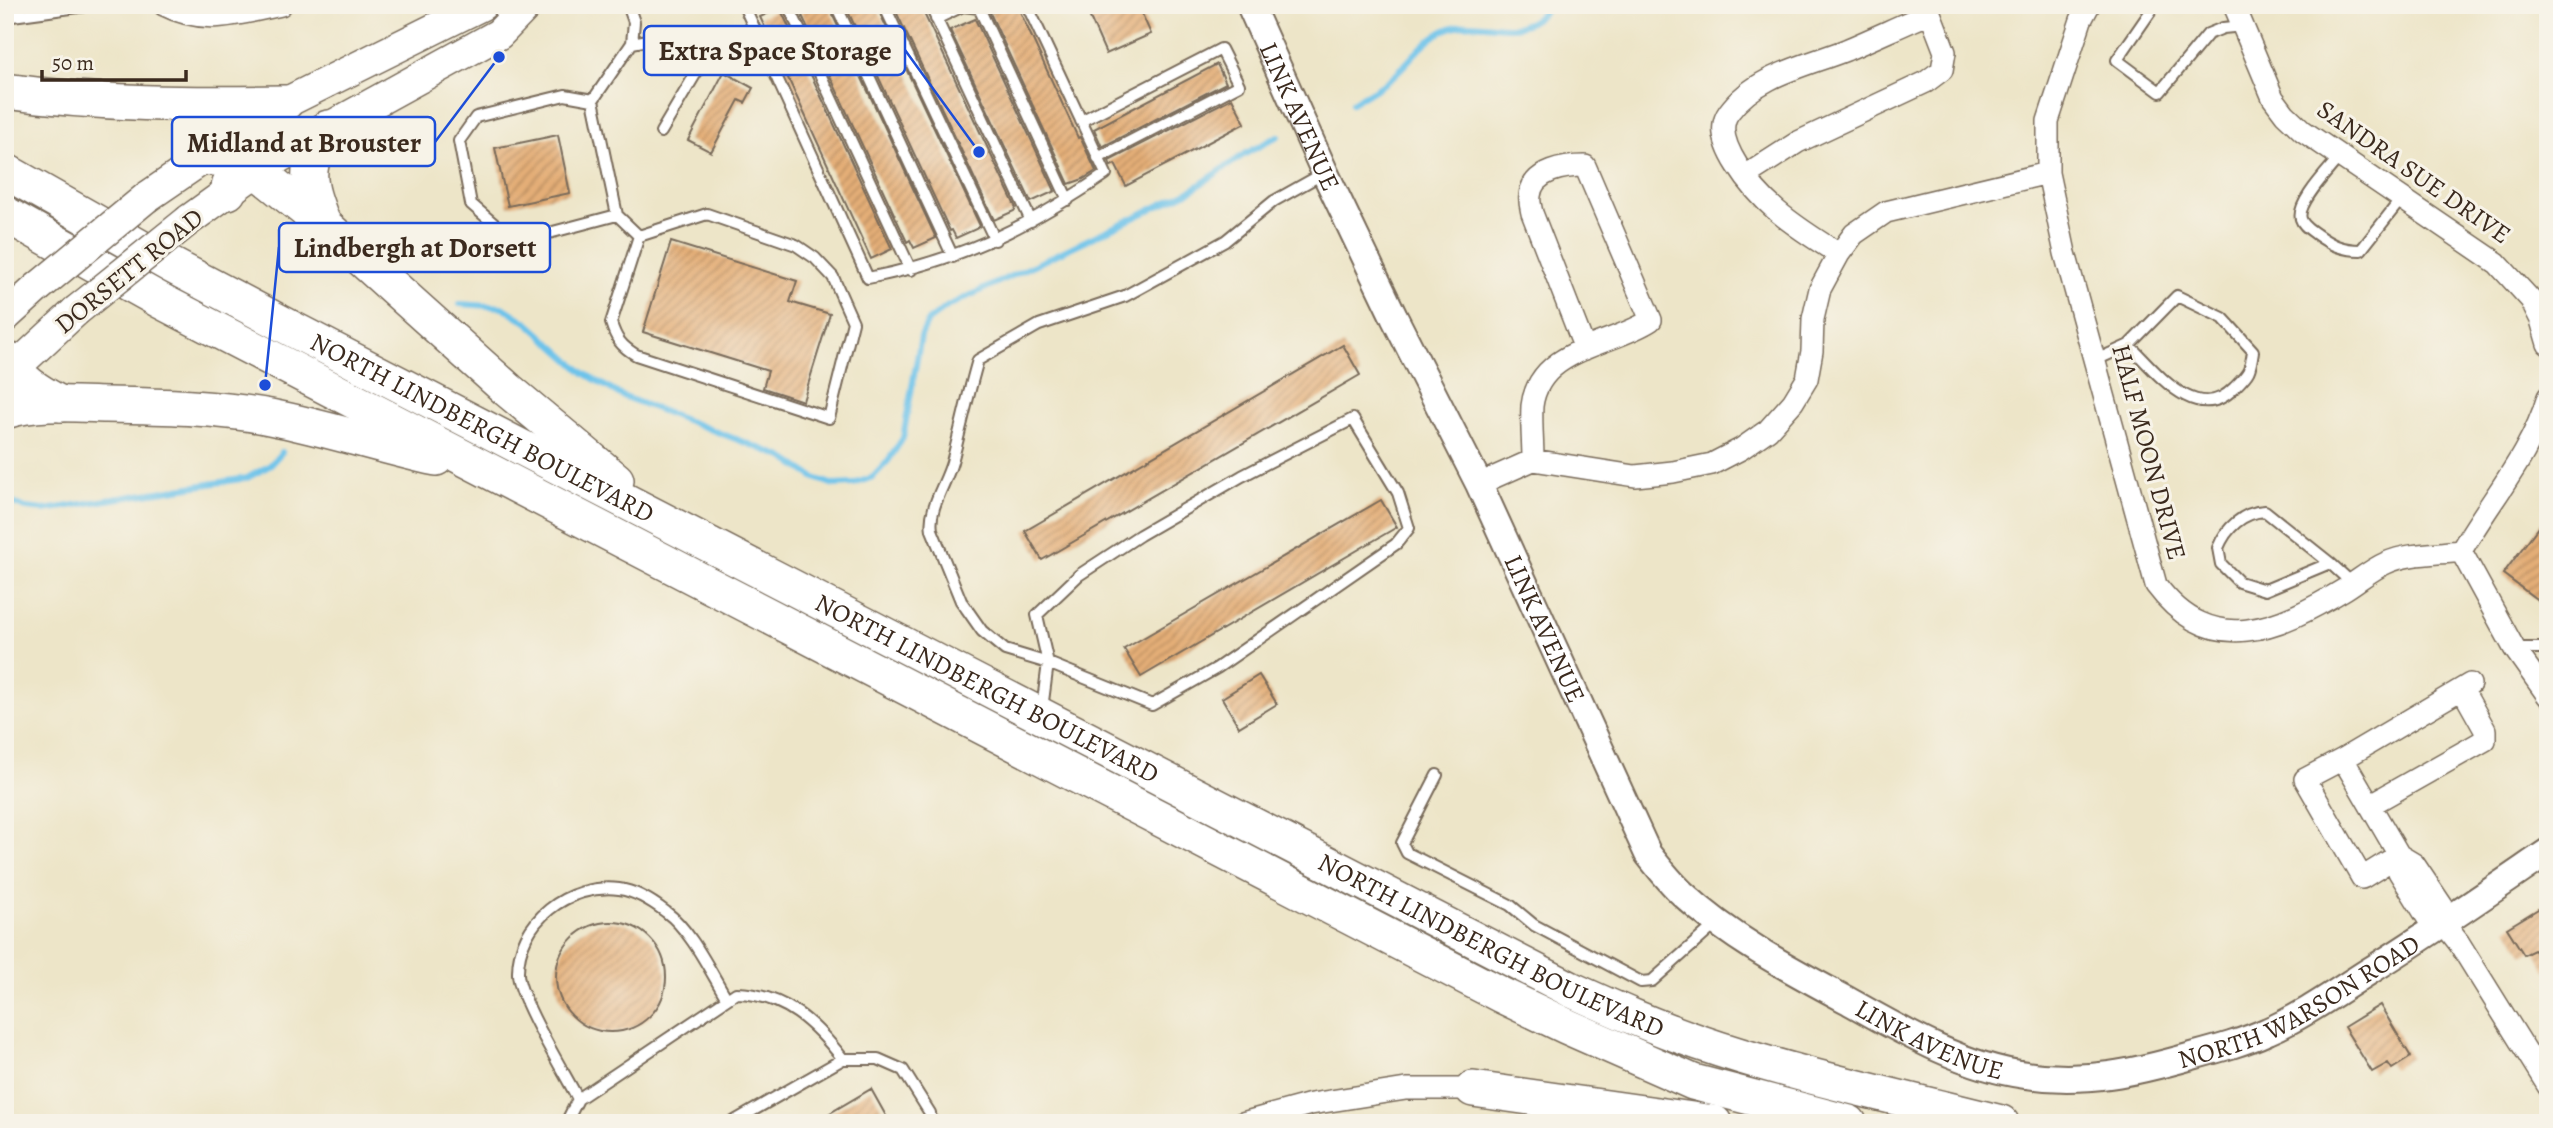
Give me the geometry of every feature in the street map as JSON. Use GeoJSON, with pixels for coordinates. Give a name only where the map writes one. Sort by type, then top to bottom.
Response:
{"type":"FeatureCollection","features":[{"type":"Feature","properties":{"kind":"highway"},"geometry":{"type":"LineString","coordinates":[[5,91],[83,100],[176,104],[285,103]]}},
{"type":"Feature","properties":{"kind":"highway"},"geometry":{"type":"LineString","coordinates":[[176,104],[199,115],[230,164],[323,224],[441,332],[658,517]]}},
{"type":"Feature","properties":{"kind":"highway"},"geometry":{"type":"LineString","coordinates":[[323,224],[310,186],[309,169],[311,156],[328,128]]}},
{"type":"Feature","properties":{"kind":"highway","name":"NORTH LINDBERGH BOULEVARD"},"geometry":{"type":"LineString","coordinates":[[5,171],[182,271],[1570,989],[1632,1017],[1698,1042],[2001,1123]]}},
{"type":"Feature","properties":{"kind":"highway","name":"NORTH LINDBERGH BOULEVARD"},"geometry":{"type":"LineString","coordinates":[[5,214],[161,301],[480,467],[1566,1026],[1693,1082],[1849,1123]]}},
{"type":"Feature","properties":{"kind":"highway"},"geometry":{"type":"LineString","coordinates":[[12,362],[39,392],[61,404]]}},
{"type":"Feature","properties":{"kind":"highway"},"geometry":{"type":"LineString","coordinates":[[5,411],[19,407],[61,404],[185,407],[268,417],[480,467]]}},
{"type":"Feature","properties":{"kind":"highway"},"geometry":{"type":"LineString","coordinates":[[1473,1089],[1714,1123]]}},
{"type":"Feature","properties":{"kind":"main road"},"geometry":{"type":"LineString","coordinates":[[230,164],[285,103],[482,5]]}},
{"type":"Feature","properties":{"kind":"main road"},"geometry":{"type":"LineString","coordinates":[[5,317],[147,197],[328,128],[499,34],[524,6]]}},
{"type":"Feature","properties":{"kind":"main road","name":"DORSETT ROAD"},"geometry":{"type":"LineString","coordinates":[[12,362],[190,220],[230,164]]}},
{"type":"Feature","properties":{"kind":"street"},"geometry":{"type":"LineString","coordinates":[[164,5],[181,14],[223,18],[276,6]]}},
{"type":"Feature","properties":{"kind":"street","name":"LINK AVENUE"},"geometry":{"type":"LineString","coordinates":[[1250,5],[1325,173],[1479,484],[1648,854],[1682,894],[1718,922],[1784,966],[1913,1035],[1991,1068],[2024,1075]]}},
{"type":"Feature","properties":{"kind":"street","name":"HALF MOON DRIVE"},"geometry":{"type":"LineString","coordinates":[[2089,5],[2081,20],[2048,121],[2048,173],[2065,253],[2156,585],[2169,603],[2188,617],[2213,629],[2239,632],[2273,626],[2319,605],[2386,563],[2409,557],[2460,551]]}},
{"type":"Feature","properties":{"kind":"street","name":"SANDRA SUE DRIVE"},"geometry":{"type":"LineString","coordinates":[[2234,5],[2273,98],[2285,114],[2303,131],[2497,263],[2531,300],[2541,320],[2548,344]]}},
{"type":"Feature","properties":{"kind":"street"},"geometry":{"type":"LineString","coordinates":[[1745,176],[1798,142],[1926,82],[1942,70],[1945,52],[1930,13],[1843,51],[1780,74],[1747,93],[1727,114],[1723,130],[1727,149],[1745,176],[1776,210],[1839,254]]}},
{"type":"Feature","properties":{"kind":"street"},"geometry":{"type":"LineString","coordinates":[[1533,460],[1532,406],[1535,394],[1557,363],[1639,328],[1651,320],[1586,166],[1566,166],[1549,172],[1535,182],[1530,194],[1532,213],[1585,349]]}},
{"type":"Feature","properties":{"kind":"street"},"geometry":{"type":"LineString","coordinates":[[1479,484],[1533,460],[1635,476],[1712,464],[1741,449],[1768,430],[1793,402],[1807,379],[1812,351],[1813,319],[1820,289],[1839,254],[1854,234],[1886,212],[2048,173]]}},
{"type":"Feature","properties":{"kind":"street"},"geometry":{"type":"LineString","coordinates":[[2548,397],[2510,478],[2460,551],[2514,648],[2548,696]]}},
{"type":"Feature","properties":{"kind":"street"},"geometry":{"type":"LineString","coordinates":[[2370,805],[2485,740],[2485,730],[2466,687],[2305,779],[2362,878],[2399,855]]}},
{"type":"Feature","properties":{"kind":"street"},"geometry":{"type":"LineString","coordinates":[[2343,759],[2399,855],[2414,864],[2443,924],[2459,943],[2548,1086]]}},
{"type":"Feature","properties":{"kind":"street","name":"NORTH WARSON ROAD"},"geometry":{"type":"LineString","coordinates":[[2024,1075],[2066,1078],[2134,1073],[2225,1047],[2268,1031],[2313,1007],[2443,924],[2548,852]]}},
{"type":"Feature","properties":{"kind":"street"},"geometry":{"type":"LineString","coordinates":[[1242,1123],[1311,1104],[1406,1089],[1473,1089]]}},
{"type":"Feature","properties":{"kind":"lane"},"geometry":{"type":"LineString","coordinates":[[5,17],[93,5]]}},
{"type":"Feature","properties":{"kind":"lane"},"geometry":{"type":"LineString","coordinates":[[628,5],[634,22],[632,43],[593,100],[617,215],[639,236]]}},
{"type":"Feature","properties":{"kind":"lane"},"geometry":{"type":"LineString","coordinates":[[758,5],[746,10],[868,278],[911,270],[995,240],[1068,200],[1106,174],[1027,5]]}},
{"type":"Feature","properties":{"kind":"lane"},"geometry":{"type":"LineString","coordinates":[[788,5],[911,270]]}},
{"type":"Feature","properties":{"kind":"lane"},"geometry":{"type":"LineString","coordinates":[[835,5],[953,257]]}},
{"type":"Feature","properties":{"kind":"lane"},"geometry":{"type":"LineString","coordinates":[[884,5],[995,240]]}},
{"type":"Feature","properties":{"kind":"lane"},"geometry":{"type":"LineString","coordinates":[[930,5],[1031,221]]}},
{"type":"Feature","properties":{"kind":"lane"},"geometry":{"type":"LineString","coordinates":[[936,19],[963,5],[979,8],[1068,200]]}},
{"type":"Feature","properties":{"kind":"lane"},"geometry":{"type":"LineString","coordinates":[[2155,5],[2117,60],[2161,92],[2208,34],[2222,28],[2243,26]]}},
{"type":"Feature","properties":{"kind":"lane"},"geometry":{"type":"LineString","coordinates":[[632,43],[691,32],[702,63],[661,132]]}},
{"type":"Feature","properties":{"kind":"lane"},"geometry":{"type":"LineString","coordinates":[[1081,121],[1221,49],[1239,85],[1098,158]]}},
{"type":"Feature","properties":{"kind":"lane"},"geometry":{"type":"LineString","coordinates":[[593,100],[565,95],[476,117],[459,141],[471,204],[515,242],[617,215]]}},
{"type":"Feature","properties":{"kind":"lane"},"geometry":{"type":"LineString","coordinates":[[2340,156],[2302,204],[2300,218],[2304,225],[2333,246],[2361,250],[2402,198]]}},
{"type":"Feature","properties":{"kind":"lane"},"geometry":{"type":"LineString","coordinates":[[1042,715],[1048,663],[1037,615],[1079,575],[1230,482],[1353,419],[1398,493],[1409,528],[1396,544],[1217,668],[1152,705],[1048,663],[1005,650],[982,631],[961,601],[932,530],[930,518],[946,481],[978,360],[1039,325],[1125,296],[1225,241],[1274,201],[1325,173]]}},
{"type":"Feature","properties":{"kind":"lane"},"geometry":{"type":"LineString","coordinates":[[707,214],[796,245],[815,258],[833,277],[853,322],[829,418],[636,355],[622,347],[611,323],[639,236],[707,214]]}},
{"type":"Feature","properties":{"kind":"lane"},"geometry":{"type":"LineString","coordinates":[[2096,360],[2129,345],[2177,296],[2223,318],[2253,351],[2250,372],[2228,394],[2215,402],[2197,401],[2179,393],[2129,345]]}},
{"type":"Feature","properties":{"kind":"lane"},"geometry":{"type":"LineString","coordinates":[[2330,564],[2264,590],[2239,582],[2221,564],[2218,548],[2231,527],[2250,512],[2265,511],[2330,564],[2353,584]]}},
{"type":"Feature","properties":{"kind":"lane"},"geometry":{"type":"LineString","coordinates":[[2514,648],[2548,648]]}},
{"type":"Feature","properties":{"kind":"lane"},"geometry":{"type":"LineString","coordinates":[[1437,775],[1402,843],[1407,853],[1510,905],[1534,925],[1641,982],[1652,981],[1718,922]]}},
{"type":"Feature","properties":{"kind":"lane"},"geometry":{"type":"LineString","coordinates":[[578,1099],[523,995],[518,975],[522,948],[536,922],[554,904],[579,891],[601,888],[621,889],[642,896],[669,914],[684,930],[727,999]]}},
{"type":"Feature","properties":{"kind":"lane"},"geometry":{"type":"LineString","coordinates":[[566,1123],[578,1099],[736,993],[750,993],[783,1003],[821,1031],[843,1059]]}},
{"type":"Feature","properties":{"kind":"lane"},"geometry":{"type":"LineString","coordinates":[[732,1123],[843,1059],[878,1059],[903,1070],[930,1113],[931,1123]]}},
{"type":"Feature","properties":{"kind":"building"},"geometry":{"type":"Polygon","coordinates":[[[807,5],[828,5],[936,238],[914,248],[910,240],[907,242],[799,9],[807,5]]]}},
{"type":"Feature","properties":{"kind":"building"},"geometry":{"type":"Polygon","coordinates":[[[845,5],[876,5],[980,226],[976,229],[956,238],[952,230],[950,231],[845,5]]]}},
{"type":"Feature","properties":{"kind":"building"},"geometry":{"type":"Polygon","coordinates":[[[893,5],[920,5],[1016,208],[1014,211],[994,220],[893,5]]]}},
{"type":"Feature","properties":{"kind":"building"},"geometry":{"type":"Polygon","coordinates":[[[991,5],[1017,5],[1096,171],[1083,179],[1069,184],[990,13],[994,11],[991,5]]]}},
{"type":"Feature","properties":{"kind":"building"},"geometry":{"type":"Polygon","coordinates":[[[1105,5],[1138,5],[1151,34],[1106,54],[1088,13],[1105,5]]]}},
{"type":"Feature","properties":{"kind":"building"},"geometry":{"type":"Polygon","coordinates":[[[780,8],[892,249],[871,259],[760,17],[780,8]]]}},
{"type":"Feature","properties":{"kind":"building"},"geometry":{"type":"Polygon","coordinates":[[[975,19],[1055,191],[1031,202],[950,30],[975,19]]]}},
{"type":"Feature","properties":{"kind":"building"},"geometry":{"type":"Polygon","coordinates":[[[1217,64],[1226,83],[1102,147],[1094,129],[1217,64]]]}},
{"type":"Feature","properties":{"kind":"building"},"geometry":{"type":"Polygon","coordinates":[[[724,72],[753,88],[745,103],[739,100],[711,152],[688,140],[724,72]]]}},
{"type":"Feature","properties":{"kind":"building"},"geometry":{"type":"Polygon","coordinates":[[[1232,98],[1245,123],[1126,186],[1115,164],[1111,166],[1109,161],[1232,98]]]}},
{"type":"Feature","properties":{"kind":"building"},"geometry":{"type":"Polygon","coordinates":[[[558,135],[570,193],[508,206],[495,148],[558,135]]]}},
{"type":"Feature","properties":{"kind":"building"},"geometry":{"type":"Polygon","coordinates":[[[671,242],[797,281],[790,302],[830,314],[803,401],[763,388],[768,371],[643,332],[671,242]]]}},
{"type":"Feature","properties":{"kind":"building"},"geometry":{"type":"Polygon","coordinates":[[[1343,345],[1360,375],[1042,560],[1025,531],[1343,345]]]}},
{"type":"Feature","properties":{"kind":"building"},"geometry":{"type":"Polygon","coordinates":[[[1381,500],[1397,527],[1141,677],[1124,649],[1381,500]]]}},
{"type":"Feature","properties":{"kind":"building"},"geometry":{"type":"Polygon","coordinates":[[[2548,514],[2548,590],[2539,601],[2503,574],[2548,514]]]}},
{"type":"Feature","properties":{"kind":"building"},"geometry":{"type":"Polygon","coordinates":[[[1259,675],[1277,704],[1239,727],[1222,698],[1259,675]]]}},
{"type":"Feature","properties":{"kind":"building"},"geometry":{"type":"Polygon","coordinates":[[[2548,903],[2548,972],[2534,950],[2524,955],[2507,928],[2548,903]]]}},
{"type":"Feature","properties":{"kind":"building"},"geometry":{"type":"Polygon","coordinates":[[[611,922],[632,926],[650,938],[662,956],[666,977],[662,998],[650,1016],[632,1028],[611,1032],[590,1028],[572,1016],[560,998],[556,977],[560,956],[572,938],[590,926],[611,922]]]}},
{"type":"Feature","properties":{"kind":"building"},"geometry":{"type":"Polygon","coordinates":[[[2380,1005],[2411,1057],[2392,1069],[2388,1063],[2372,1072],[2344,1027],[2380,1005]]]}},
{"type":"Feature","properties":{"kind":"building"},"geometry":{"type":"Polygon","coordinates":[[[871,1089],[890,1123],[813,1123],[871,1089]]]}},
{"type":"Feature","properties":{"kind":"waterway"},"geometry":{"type":"LineString","coordinates":[[1352,103],[1389,80],[1441,32],[1478,24],[1514,27],[1537,17],[1550,5]]}},
{"type":"Feature","properties":{"kind":"waterway"},"geometry":{"type":"LineString","coordinates":[[460,304],[503,307],[528,323],[584,373],[622,396],[783,457],[815,478],[834,485],[854,484],[873,477],[888,461],[903,438],[921,336],[928,321],[948,306],[1192,190],[1245,154],[1278,136]]}},
{"type":"Feature","properties":{"kind":"waterway"},"geometry":{"type":"LineString","coordinates":[[5,500],[26,508],[44,510],[247,478],[269,466],[282,452]]}},
{"type":"Feature","properties":{"kind":"place","name":"Midland at Brouster"},"geometry":{"type":"Point","coordinates":[499,57]}},
{"type":"Feature","properties":{"kind":"place","name":"Extra Space Storage"},"geometry":{"type":"Point","coordinates":[979,152]}},
{"type":"Feature","properties":{"kind":"place","name":"Lindbergh at Dorsett"},"geometry":{"type":"Point","coordinates":[265,385]}}]}
